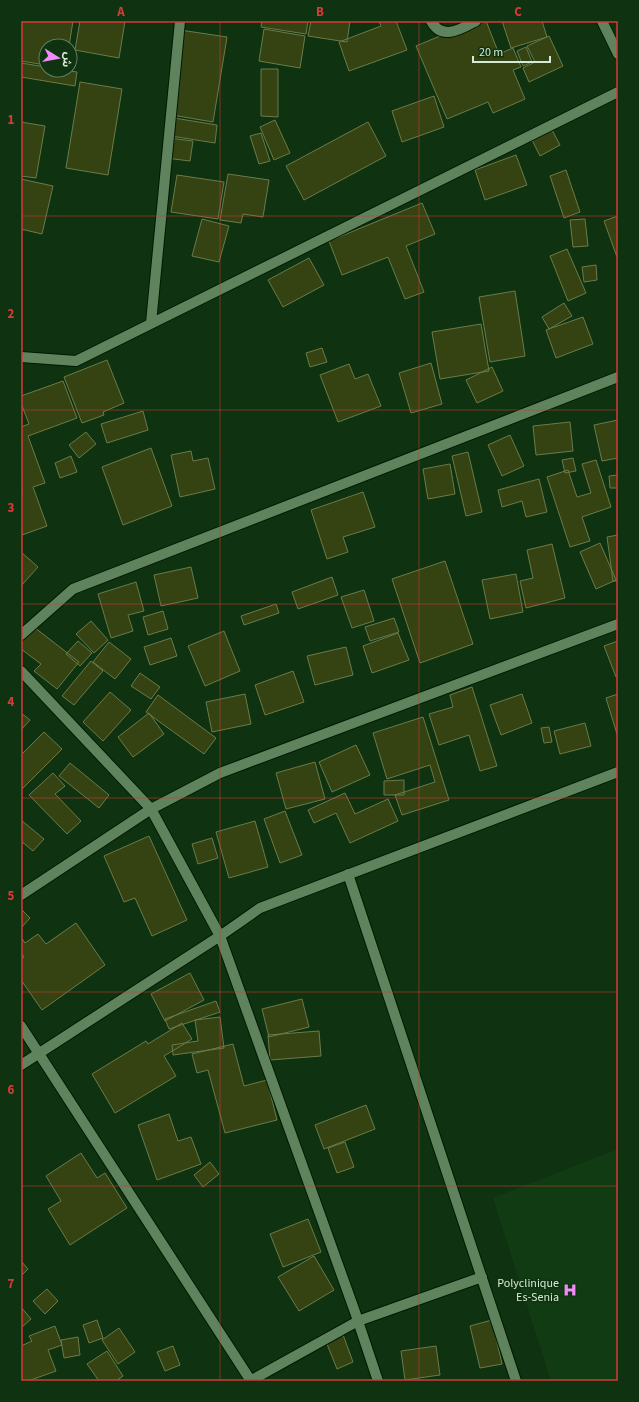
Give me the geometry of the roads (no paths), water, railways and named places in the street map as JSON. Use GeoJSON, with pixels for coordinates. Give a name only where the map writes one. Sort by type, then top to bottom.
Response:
{"type":"FeatureCollection","features":[{"type":"Feature","properties":{"kind":"street"},"geometry":{"type":"LineString","coordinates":[[151,323],[180,21]]}},
{"type":"Feature","properties":{"kind":"street"},"geometry":{"type":"LineString","coordinates":[[431,21],[434,27],[444,32],[456,32],[476,21]]}},
{"type":"Feature","properties":{"kind":"street"},"geometry":{"type":"LineString","coordinates":[[602,21],[618,54]]}},
{"type":"Feature","properties":{"kind":"street"},"geometry":{"type":"LineString","coordinates":[[21,358],[76,361],[618,92]]}},
{"type":"Feature","properties":{"kind":"street"},"geometry":{"type":"LineString","coordinates":[[21,635],[73,589],[618,377]]}},
{"type":"Feature","properties":{"kind":"street"},"geometry":{"type":"LineString","coordinates":[[21,895],[151,809],[220,773],[618,624]]}},
{"type":"Feature","properties":{"kind":"street"},"geometry":{"type":"LineString","coordinates":[[21,671],[151,809],[220,936],[358,1321],[378,1381]]}},
{"type":"Feature","properties":{"kind":"street"},"geometry":{"type":"LineString","coordinates":[[21,1065],[39,1055],[260,908],[618,772]]}},
{"type":"Feature","properties":{"kind":"street"},"geometry":{"type":"LineString","coordinates":[[348,874],[516,1381]]}},
{"type":"Feature","properties":{"kind":"street"},"geometry":{"type":"LineString","coordinates":[[21,1026],[251,1381],[358,1321],[482,1277]]}},
{"type":"Feature","properties":{"kind":"place","name":"Polyclinique Es-Senia"},"geometry":{"type":"Point","coordinates":[570,1290]}}]}
